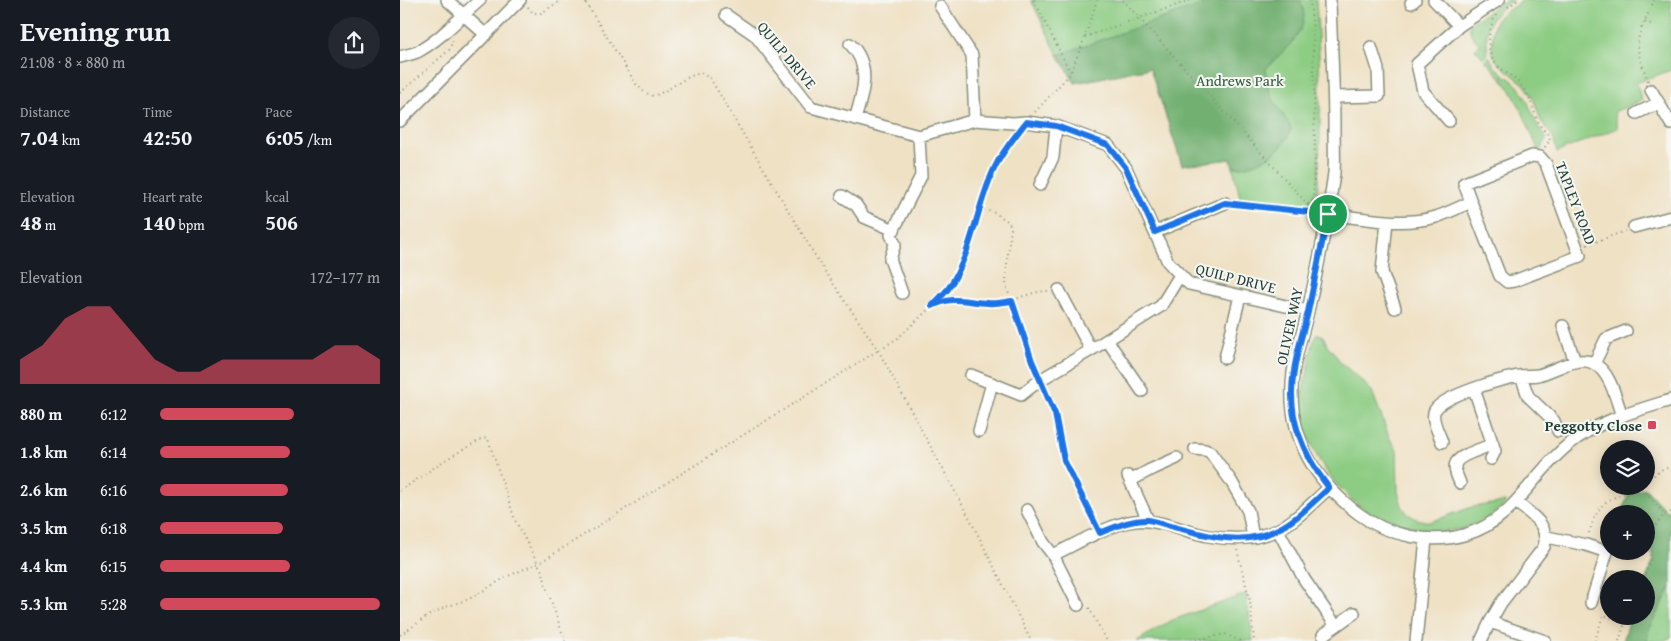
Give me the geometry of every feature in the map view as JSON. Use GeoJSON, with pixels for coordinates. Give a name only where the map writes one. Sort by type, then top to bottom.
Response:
{"type":"FeatureCollection","features":[{"type":"Feature","properties":{"kind":"street"},"geometry":{"type":"LineString","coordinates":[[447,0],[486,35]]}},
{"type":"Feature","properties":{"kind":"street"},"geometry":{"type":"LineString","coordinates":[[400,57],[418,52],[442,36],[462,14],[480,0]]}},
{"type":"Feature","properties":{"kind":"street","name":"OLIVER WAY"},"geometry":{"type":"LineString","coordinates":[[1330,0],[1334,97],[1334,170],[1328,214],[1294,373],[1295,425],[1302,448],[1315,470],[1329,488],[1342,502],[1382,528],[1426,539],[1447,539],[1465,535],[1485,528],[1502,517],[1549,463],[1566,446],[1583,434],[1622,416],[1671,400]]}},
{"type":"Feature","properties":{"kind":"street"},"geometry":{"type":"LineString","coordinates":[[1434,0],[1459,26]]}},
{"type":"Feature","properties":{"kind":"street"},"geometry":{"type":"LineString","coordinates":[[400,121],[486,35],[524,3]]}},
{"type":"Feature","properties":{"kind":"street"},"geometry":{"type":"LineString","coordinates":[[940,6],[972,55],[975,120]]}},
{"type":"Feature","properties":{"kind":"street"},"geometry":{"type":"LineString","coordinates":[[1449,121],[1423,91],[1417,64],[1459,26],[1502,6]]}},
{"type":"Feature","properties":{"kind":"street","name":"QUILP DRIVE"},"geometry":{"type":"LineString","coordinates":[[726,15],[755,35],[811,107],[919,136],[975,120],[1013,123],[1026,122],[1056,126],[1108,145],[1126,168],[1168,262],[1189,284],[1308,311]]}},
{"type":"Feature","properties":{"kind":"street"},"geometry":{"type":"LineString","coordinates":[[850,44],[861,60],[864,72],[864,84],[855,119]]}},
{"type":"Feature","properties":{"kind":"street"},"geometry":{"type":"LineString","coordinates":[[1334,97],[1379,96],[1378,69],[1371,47]]}},
{"type":"Feature","properties":{"kind":"street"},"geometry":{"type":"LineString","coordinates":[[1651,90],[1671,124]]}},
{"type":"Feature","properties":{"kind":"street"},"geometry":{"type":"LineString","coordinates":[[1638,113],[1659,103]]}},
{"type":"Feature","properties":{"kind":"street"},"geometry":{"type":"LineString","coordinates":[[1040,185],[1053,157],[1056,126]]}},
{"type":"Feature","properties":{"kind":"street"},"geometry":{"type":"LineString","coordinates":[[902,293],[890,259],[895,244],[892,233],[922,176],[919,136]]}},
{"type":"Feature","properties":{"kind":"street","name":"TAPLEY ROAD"},"geometry":{"type":"LineString","coordinates":[[1532,156],[1540,157],[1546,164],[1580,256],[1507,282],[1500,276],[1471,202],[1464,183],[1532,156]]}},
{"type":"Feature","properties":{"kind":"street"},"geometry":{"type":"LineString","coordinates":[[842,196],[856,205],[864,217],[892,233]]}},
{"type":"Feature","properties":{"kind":"street"},"geometry":{"type":"LineString","coordinates":[[1328,214],[1387,221],[1413,221],[1436,217],[1471,202]]}},
{"type":"Feature","properties":{"kind":"street"},"geometry":{"type":"LineString","coordinates":[[1155,232],[1225,203]]}},
{"type":"Feature","properties":{"kind":"street"},"geometry":{"type":"LineString","coordinates":[[1634,227],[1670,220]]}},
{"type":"Feature","properties":{"kind":"street"},"geometry":{"type":"LineString","coordinates":[[1387,221],[1382,272],[1395,308]]}},
{"type":"Feature","properties":{"kind":"street"},"geometry":{"type":"LineString","coordinates":[[971,375],[1021,395],[1040,380],[1161,306],[1180,275]]}},
{"type":"Feature","properties":{"kind":"street"},"geometry":{"type":"LineString","coordinates":[[1059,290],[1091,350]]}},
{"type":"Feature","properties":{"kind":"street"},"geometry":{"type":"LineString","coordinates":[[1225,358],[1240,296]]}},
{"type":"Feature","properties":{"kind":"street"},"geometry":{"type":"LineString","coordinates":[[1563,326],[1575,362]]}},
{"type":"Feature","properties":{"kind":"street"},"geometry":{"type":"LineString","coordinates":[[1594,364],[1606,339],[1626,331]]}},
{"type":"Feature","properties":{"kind":"street"},"geometry":{"type":"LineString","coordinates":[[1107,340],[1142,391]]}},
{"type":"Feature","properties":{"kind":"street"},"geometry":{"type":"LineString","coordinates":[[1442,442],[1434,419],[1434,411],[1443,401],[1500,380],[1541,374],[1575,362],[1584,361],[1594,364],[1604,373],[1622,416]]}},
{"type":"Feature","properties":{"kind":"street"},"geometry":{"type":"LineString","coordinates":[[1521,376],[1528,396],[1554,420],[1558,431]]}},
{"type":"Feature","properties":{"kind":"street"},"geometry":{"type":"LineString","coordinates":[[978,431],[992,383]]}},
{"type":"Feature","properties":{"kind":"street"},"geometry":{"type":"LineString","coordinates":[[1474,389],[1495,451],[1491,459]]}},
{"type":"Feature","properties":{"kind":"street"},"geometry":{"type":"LineString","coordinates":[[1460,483],[1455,464],[1457,461],[1463,456],[1493,444]]}},
{"type":"Feature","properties":{"kind":"street"},"geometry":{"type":"LineString","coordinates":[[1195,449],[1210,452],[1231,481],[1248,511],[1253,537]]}},
{"type":"Feature","properties":{"kind":"street"},"geometry":{"type":"LineString","coordinates":[[1148,520],[1129,478],[1178,458]]}},
{"type":"Feature","properties":{"kind":"street"},"geometry":{"type":"LineString","coordinates":[[1052,555],[1126,522],[1148,520],[1208,536],[1233,539],[1253,537],[1278,530],[1329,488]]}},
{"type":"Feature","properties":{"kind":"street"},"geometry":{"type":"LineString","coordinates":[[1481,641],[1501,603],[1544,547],[1547,537],[1540,524],[1516,502]]}},
{"type":"Feature","properties":{"kind":"street"},"geometry":{"type":"LineString","coordinates":[[1027,510],[1078,605]]}},
{"type":"Feature","properties":{"kind":"street"},"geometry":{"type":"LineString","coordinates":[[1278,530],[1304,579],[1336,626]]}},
{"type":"Feature","properties":{"kind":"street"},"geometry":{"type":"LineString","coordinates":[[1547,537],[1586,545],[1607,552],[1592,603]]}},
{"type":"Feature","properties":{"kind":"street"},"geometry":{"type":"LineString","coordinates":[[1416,641],[1426,539]]}},
{"type":"Feature","properties":{"kind":"street"},"geometry":{"type":"LineString","coordinates":[[1323,635],[1354,613]]}},
{"type":"Feature","properties":{"kind":"street"},"geometry":{"type":"LineString","coordinates":[[1490,622],[1545,641]]}},
{"type":"Feature","properties":{"kind":"path"},"geometry":{"type":"LineString","coordinates":[[524,3],[533,12],[541,13],[562,0]]}},
{"type":"Feature","properties":{"kind":"path"},"geometry":{"type":"LineString","coordinates":[[582,0],[586,3],[636,84],[644,92],[653,96],[661,94],[684,78],[700,72],[710,78],[820,264],[878,350],[970,519],[1031,641]]}},
{"type":"Feature","properties":{"kind":"path"},"geometry":{"type":"LineString","coordinates":[[1034,0],[1071,72]]}},
{"type":"Feature","properties":{"kind":"path"},"geometry":{"type":"LineString","coordinates":[[400,635],[431,614],[468,600],[508,576],[538,564],[898,338],[947,290],[960,267],[979,208],[995,167],[1026,122],[1071,72],[1097,0]]}},
{"type":"Feature","properties":{"kind":"path"},"geometry":{"type":"LineString","coordinates":[[1122,0],[1312,209]]}},
{"type":"Feature","properties":{"kind":"path"},"geometry":{"type":"LineString","coordinates":[[1085,37],[1191,0]]}},
{"type":"Feature","properties":{"kind":"path"},"geometry":{"type":"LineString","coordinates":[[1310,0],[1313,32],[1315,161],[1312,214]]}},
{"type":"Feature","properties":{"kind":"path"},"geometry":{"type":"LineString","coordinates":[[1518,0],[1502,6],[1496,15],[1491,25],[1490,52],[1497,65],[1518,80],[1524,89],[1539,124],[1550,136],[1550,140],[1540,157]]}},
{"type":"Feature","properties":{"kind":"path"},"geometry":{"type":"LineString","coordinates":[[1651,90],[1638,44],[1639,35],[1654,0]]}},
{"type":"Feature","properties":{"kind":"path"},"geometry":{"type":"LineString","coordinates":[[1645,22],[1652,24]]}},
{"type":"Feature","properties":{"kind":"path"},"geometry":{"type":"LineString","coordinates":[[400,93],[449,50],[456,32]]}},
{"type":"Feature","properties":{"kind":"path"},"geometry":{"type":"LineString","coordinates":[[1225,203],[1312,214],[1328,214]]}},
{"type":"Feature","properties":{"kind":"path"},"geometry":{"type":"LineString","coordinates":[[979,208],[995,213],[1009,222],[1011,229],[1006,261],[1006,285],[1020,329],[1055,414],[1064,460],[1100,533]]}},
{"type":"Feature","properties":{"kind":"path"},"geometry":{"type":"LineString","coordinates":[[1577,248],[1634,227]]}},
{"type":"Feature","properties":{"kind":"path"},"geometry":{"type":"LineString","coordinates":[[932,306],[941,301],[959,299],[987,303],[1012,301],[1042,291],[1059,290]]}},
{"type":"Feature","properties":{"kind":"path"},"geometry":{"type":"LineString","coordinates":[[400,491],[445,460],[483,438],[488,439],[515,520],[543,573],[565,641]]}},
{"type":"Feature","properties":{"kind":"path"},"geometry":{"type":"LineString","coordinates":[[1655,474],[1660,470],[1671,467]]}},
{"type":"Feature","properties":{"kind":"path"},"geometry":{"type":"LineString","coordinates":[[1586,545],[1598,509],[1605,502],[1621,495]]}},
{"type":"Feature","properties":{"kind":"path"},"geometry":{"type":"LineString","coordinates":[[1647,495],[1664,514]]}},
{"type":"Feature","properties":{"kind":"path"},"geometry":{"type":"LineString","coordinates":[[1655,526],[1664,514],[1671,512]]}},
{"type":"Feature","properties":{"kind":"path"},"geometry":{"type":"LineString","coordinates":[[1233,539],[1250,601],[1254,641]]}},
{"type":"Feature","properties":{"kind":"path"},"geometry":{"type":"LineString","coordinates":[[1078,605],[1090,608],[1107,641]]}},
{"type":"Feature","properties":{"kind":"path"},"geometry":{"type":"LineString","coordinates":[[1595,641],[1600,625]]}},
{"type":"Feature","properties":{"kind":"path"},"geometry":{"type":"LineString","coordinates":[[1620,641],[1623,625]]}},
{"type":"Feature","properties":{"kind":"path"},"geometry":{"type":"LineString","coordinates":[[1191,641],[1225,634],[1240,641]]}},
{"type":"Feature","properties":{"kind":"green space","name":"Andrews Park"},"geometry":{"type":"Polygon","coordinates":[[[1031,0],[1316,0],[1320,106],[1316,212],[1241,202],[1231,159],[1182,165],[1150,68],[1075,83],[1058,55],[1031,0]]]}},
{"type":"Feature","properties":{"kind":"green space","name":"Andrews Park"},"geometry":{"type":"Polygon","coordinates":[[[1215,0],[1300,0],[1304,11],[1300,30],[1295,38],[1266,69],[1272,96],[1291,129],[1282,146],[1255,164],[1247,166],[1233,167],[1231,159],[1182,165],[1150,68],[1075,83],[1058,55],[1215,0]]]}},
{"type":"Feature","properties":{"kind":"green space"},"geometry":{"type":"Polygon","coordinates":[[[1506,0],[1513,0],[1493,16],[1488,28],[1488,54],[1483,58],[1475,49],[1480,45],[1473,38],[1470,30],[1471,23],[1506,0]]]}},
{"type":"Feature","properties":{"kind":"green space"},"geometry":{"type":"Polygon","coordinates":[[[1523,0],[1671,0],[1671,70],[1636,83],[1642,100],[1614,112],[1618,128],[1557,152],[1553,137],[1541,121],[1533,98],[1525,85],[1498,63],[1492,52],[1494,25],[1499,16],[1523,0]]]}},
{"type":"Feature","properties":{"kind":"green space"},"geometry":{"type":"Polygon","coordinates":[[[1489,56],[1495,67],[1505,75],[1501,78],[1485,60],[1489,56]]]}},
{"type":"Feature","properties":{"kind":"green space"},"geometry":{"type":"Polygon","coordinates":[[[1506,76],[1521,90],[1536,122],[1547,138],[1539,152],[1522,111],[1502,79],[1506,76]]]}},
{"type":"Feature","properties":{"kind":"green space"},"geometry":{"type":"Polygon","coordinates":[[[1317,334],[1324,338],[1340,362],[1372,391],[1389,437],[1397,450],[1398,492],[1402,506],[1407,513],[1416,519],[1430,522],[1472,507],[1506,503],[1495,513],[1471,526],[1446,531],[1419,529],[1386,521],[1357,504],[1327,473],[1313,448],[1304,421],[1303,393],[1312,345],[1317,334]]]}},
{"type":"Feature","properties":{"kind":"green space"},"geometry":{"type":"Polygon","coordinates":[[[1628,495],[1651,495],[1666,511],[1671,510],[1671,587],[1655,617],[1655,570],[1650,570],[1655,560],[1655,505],[1624,505],[1628,495]]]}},
{"type":"Feature","properties":{"kind":"green space"},"geometry":{"type":"Polygon","coordinates":[[[1671,587],[1671,637],[1664,641],[1647,641],[1649,628],[1651,625],[1655,625],[1655,617],[1671,587]]]}},
{"type":"Feature","properties":{"kind":"green space"},"geometry":{"type":"Polygon","coordinates":[[[1246,594],[1253,641],[1137,641],[1170,621],[1246,594]]]}},
{"type":"Feature","properties":{"kind":"green space"},"geometry":{"type":"Polygon","coordinates":[[[1628,625],[1651,625],[1647,641],[1623,641],[1628,625]]]}},
{"type":"Feature","properties":{"kind":"place","name":"Peggotty Close"},"geometry":{"type":"Point","coordinates":[1652,425]}},
{"type":"Feature","properties":{"kind":"route"},"geometry":{"type":"LineString","coordinates":[[1026,122],[1056,126],[1108,145],[1126,168],[1155,232],[1225,203],[1312,214],[1328,214],[1294,373],[1293,402],[1295,425],[1302,448],[1315,470],[1329,488],[1278,530],[1253,537],[1233,539],[1208,536],[1148,520],[1126,522],[1100,533],[1064,460],[1055,414],[1032,361],[1012,301],[987,303],[959,299],[941,301],[932,306],[947,290],[960,267],[979,208],[995,167],[1026,122]]}}]}
